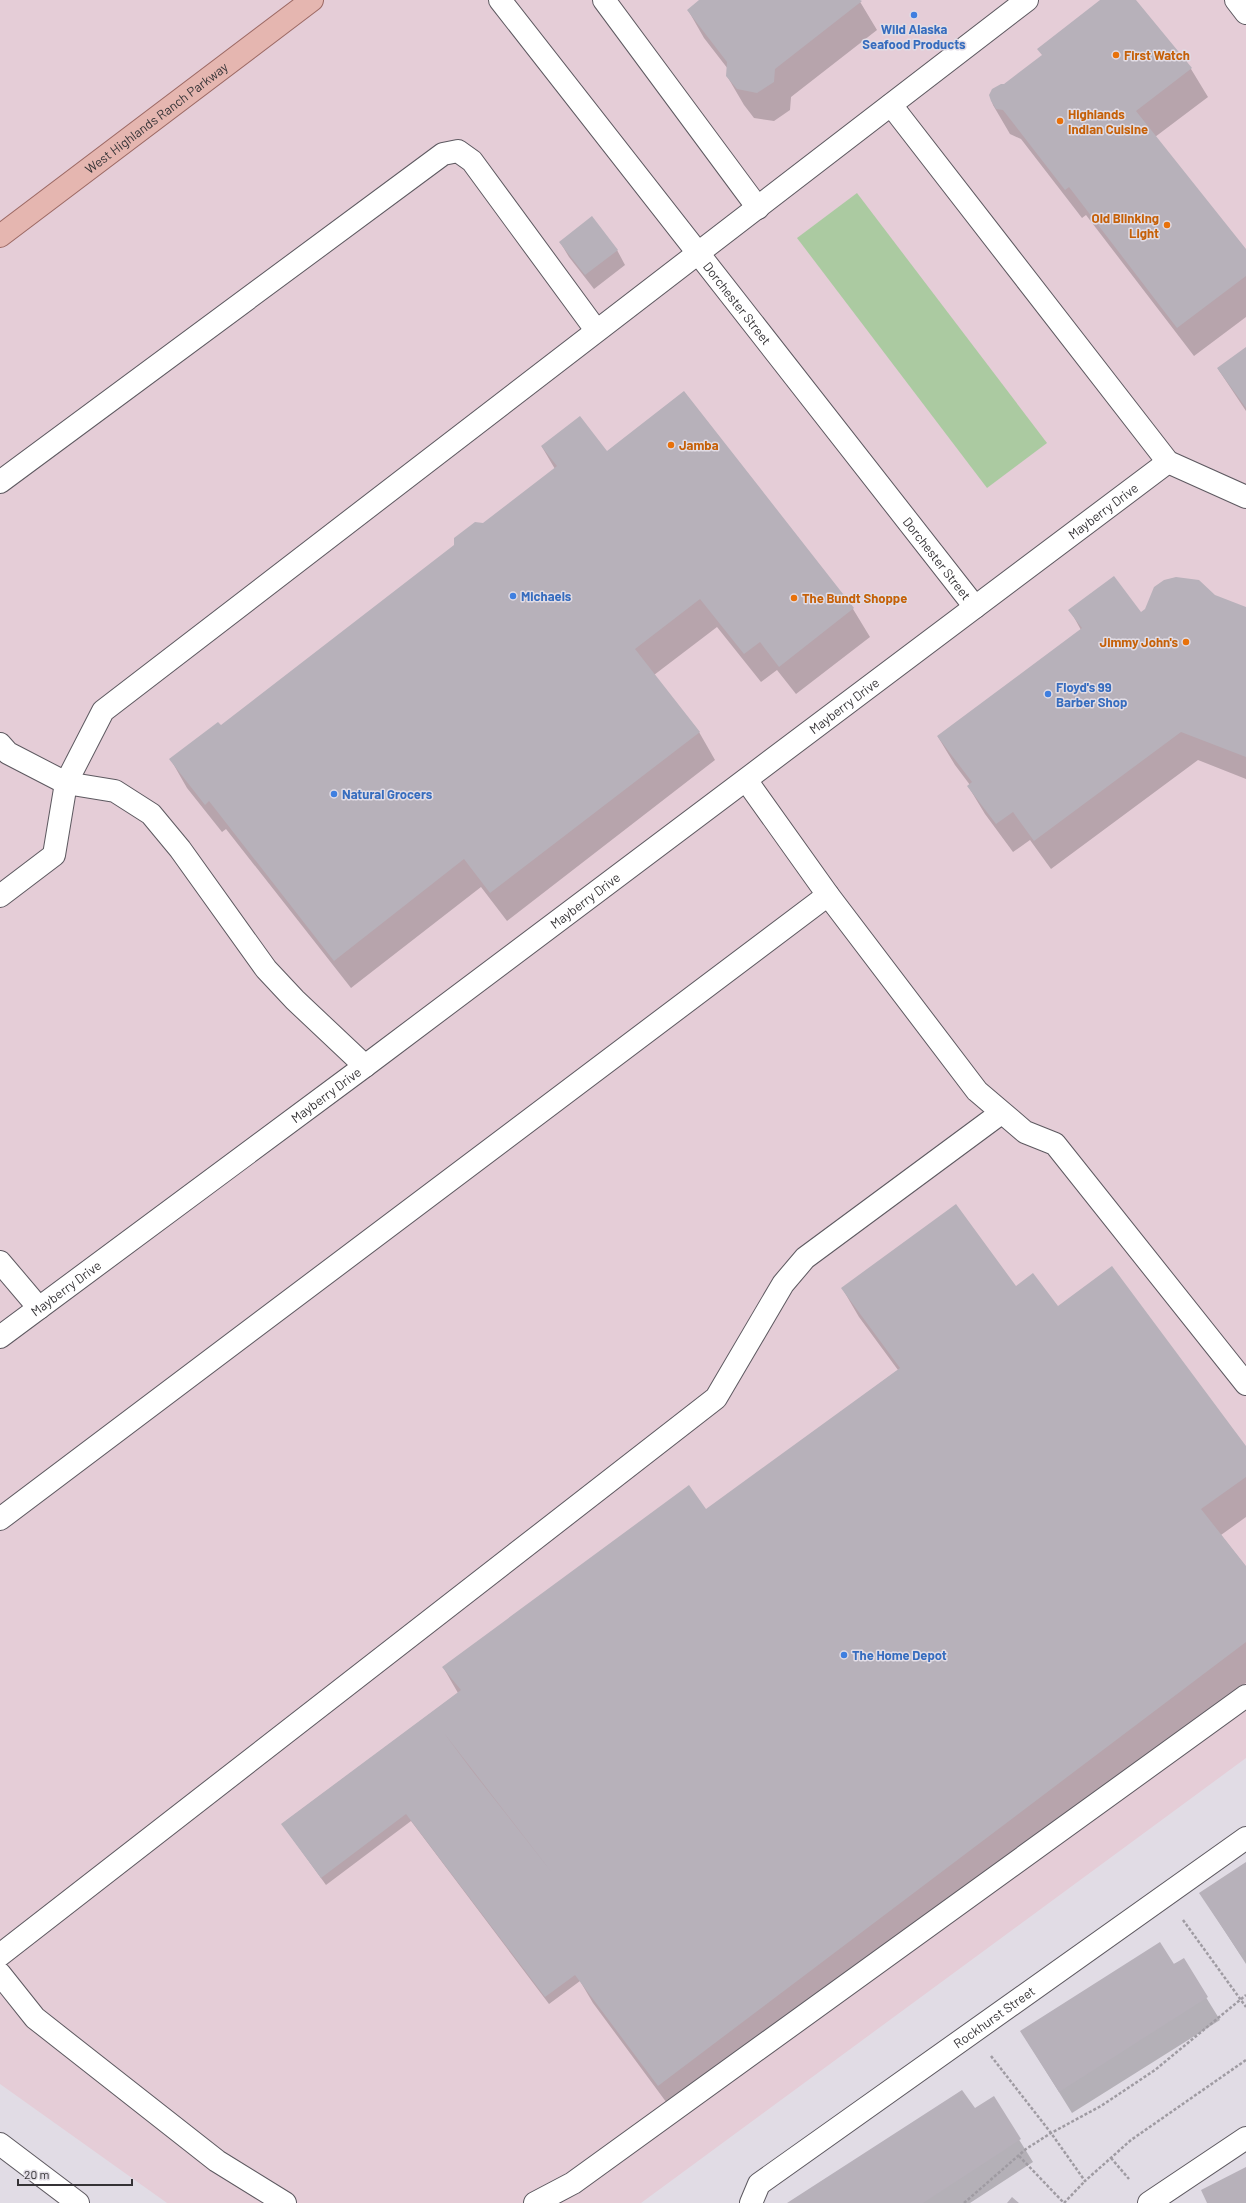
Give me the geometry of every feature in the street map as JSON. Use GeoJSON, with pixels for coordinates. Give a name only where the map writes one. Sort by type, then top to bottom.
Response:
{"type":"FeatureCollection","features":[{"type":"Feature","properties":{"kind":"main road","name":"West Highlands Ranch Parkway"},"geometry":{"type":"LineString","coordinates":[[0,236],[312,0]]}},
{"type":"Feature","properties":{"kind":"street","name":"Dorchester Street"},"geometry":{"type":"LineString","coordinates":[[500,0],[975,607]]}},
{"type":"Feature","properties":{"kind":"street"},"geometry":{"type":"LineString","coordinates":[[604,0],[758,208]]}},
{"type":"Feature","properties":{"kind":"street"},"geometry":{"type":"LineString","coordinates":[[0,896],[54,855],[66,783],[103,711],[596,330],[758,208],[1027,0]]}},
{"type":"Feature","properties":{"kind":"street"},"geometry":{"type":"LineString","coordinates":[[1236,0],[1246,13]]}},
{"type":"Feature","properties":{"kind":"street"},"geometry":{"type":"LineString","coordinates":[[891,105],[1168,462],[1246,497]]}},
{"type":"Feature","properties":{"kind":"street"},"geometry":{"type":"LineString","coordinates":[[0,482],[443,154],[458,151],[472,161],[596,330]]}},
{"type":"Feature","properties":{"kind":"street","name":"Mayberry Drive"},"geometry":{"type":"LineString","coordinates":[[0,1337],[365,1066],[1168,462]]}},
{"type":"Feature","properties":{"kind":"street"},"geometry":{"type":"LineString","coordinates":[[0,744],[8,753],[66,783],[115,791],[151,814],[180,849],[266,969],[295,1000],[365,1066]]}},
{"type":"Feature","properties":{"kind":"street"},"geometry":{"type":"LineString","coordinates":[[746,780],[828,895],[976,1091],[1025,1132],[1055,1144],[1246,1384]]}},
{"type":"Feature","properties":{"kind":"street"},"geometry":{"type":"LineString","coordinates":[[0,1519],[828,895]]}},
{"type":"Feature","properties":{"kind":"street"},"geometry":{"type":"LineString","coordinates":[[0,1955],[716,1398],[783,1284],[805,1258],[1001,1113]]}},
{"type":"Feature","properties":{"kind":"street"},"geometry":{"type":"LineString","coordinates":[[0,1262],[39,1308]]}},
{"type":"Feature","properties":{"kind":"street"},"geometry":{"type":"LineString","coordinates":[[535,2203],[579,2178],[1246,1696]]}},
{"type":"Feature","properties":{"kind":"street","name":"Rockhurst Street"},"geometry":{"type":"LineString","coordinates":[[751,2203],[759,2184],[1246,1838]]}},
{"type":"Feature","properties":{"kind":"street"},"geometry":{"type":"LineString","coordinates":[[0,1974],[35,2018],[217,2161],[285,2203]]}},
{"type":"Feature","properties":{"kind":"street"},"geometry":{"type":"LineString","coordinates":[[1149,2203],[1246,2138]]}},
{"type":"Feature","properties":{"kind":"street"},"geometry":{"type":"LineString","coordinates":[[0,2144],[78,2203]]}},
{"type":"Feature","properties":{"kind":"path"},"geometry":{"type":"LineString","coordinates":[[1165,1896],[1246,2007]]}},
{"type":"Feature","properties":{"kind":"path"},"geometry":{"type":"LineString","coordinates":[[964,2203],[1019,2156],[1051,2133],[1101,2106],[1155,2070],[1246,1995]]}},
{"type":"Feature","properties":{"kind":"path"},"geometry":{"type":"LineString","coordinates":[[1019,2156],[1064,2203],[1085,2181],[1131,2140],[1246,2060]]}},
{"type":"Feature","properties":{"kind":"path"},"geometry":{"type":"LineString","coordinates":[[1008,2079],[1051,2133],[1085,2181]]}},
{"type":"Feature","properties":{"kind":"shaded area"},"geometry":{"type":"Polygon","coordinates":[[[0,0],[1246,0],[1246,1758],[641,2203],[167,2203],[0,2084],[0,0]]]}},
{"type":"Feature","properties":{"kind":"green space"},"geometry":{"type":"Polygon","coordinates":[[[857,193],[1047,443],[987,488],[797,238],[857,193]]]}},
{"type":"Feature","properties":{"kind":"building"},"geometry":{"type":"Polygon","coordinates":[[[699,0],[862,1],[775,69],[774,82],[757,93],[737,89],[726,76],[727,62],[687,10],[699,0]]]}},
{"type":"Feature","properties":{"kind":"building"},"geometry":{"type":"Polygon","coordinates":[[[1100,0],[1136,0],[1192,68],[1136,111],[1246,249],[1246,276],[1177,328],[1069,187],[1065,190],[1003,110],[996,109],[989,95],[992,89],[1004,84],[1042,55],[1037,49],[1100,0]]]}},
{"type":"Feature","properties":{"kind":"building"},"geometry":{"type":"Polygon","coordinates":[[[592,216],[618,250],[585,275],[559,242],[592,216]]]}},
{"type":"Feature","properties":{"kind":"building"},"geometry":{"type":"Polygon","coordinates":[[[1246,347],[1246,408],[1217,368],[1246,347]]]}},
{"type":"Feature","properties":{"kind":"building"},"geometry":{"type":"Polygon","coordinates":[[[684,391],[854,608],[779,667],[760,642],[744,654],[700,599],[635,649],[700,732],[490,893],[464,859],[334,961],[209,801],[205,805],[169,759],[218,722],[221,725],[454,545],[454,538],[475,522],[483,523],[557,466],[541,446],[580,416],[607,451],[684,391]]]}},
{"type":"Feature","properties":{"kind":"building"},"geometry":{"type":"Polygon","coordinates":[[[1114,576],[1141,612],[1145,609],[1154,587],[1164,580],[1176,577],[1199,580],[1215,595],[1246,607],[1246,757],[1181,732],[1034,841],[1013,812],[996,824],[967,786],[972,782],[937,736],[1082,628],[1068,610],[1114,576]]]}},
{"type":"Feature","properties":{"kind":"building","name":"The Home Depot"},"geometry":{"type":"Polygon","coordinates":[[[956,1204],[1016,1286],[1033,1273],[1058,1306],[1112,1266],[1246,1446],[1246,1477],[1201,1509],[1246,1566],[1246,1642],[658,2086],[575,1975],[545,1997],[406,1814],[321,1878],[281,1824],[461,1690],[442,1667],[689,1485],[706,1509],[900,1368],[841,1288],[956,1204]],[[444,1733],[470,1768],[553,1874],[444,1733]]]}},
{"type":"Feature","properties":{"kind":"building"},"geometry":{"type":"Polygon","coordinates":[[[1246,1862],[1246,1950],[1240,1954],[1199,1893],[1246,1862]]]}},
{"type":"Feature","properties":{"kind":"building"},"geometry":{"type":"Polygon","coordinates":[[[1160,1942],[1174,1964],[1184,1958],[1208,1997],[1059,2092],[1020,2031],[1160,1942]]]}},
{"type":"Feature","properties":{"kind":"building"},"geometry":{"type":"Polygon","coordinates":[[[962,2090],[975,2108],[994,2096],[1021,2139],[923,2203],[787,2203],[962,2090]]]}},
{"type":"Feature","properties":{"kind":"building"},"geometry":{"type":"Polygon","coordinates":[[[1246,2167],[1246,2203],[1207,2203],[1201,2190],[1246,2167]]]}},
{"type":"Feature","properties":{"kind":"building"},"geometry":{"type":"Polygon","coordinates":[[[1012,2197],[1019,2203],[1007,2203],[1012,2197]]]}},
{"type":"Feature","properties":{"kind":"place","name":"Wild Alaska Seafood Products"},"geometry":{"type":"Point","coordinates":[914,15]}},
{"type":"Feature","properties":{"kind":"place","name":"First Watch"},"geometry":{"type":"Point","coordinates":[1116,55]}},
{"type":"Feature","properties":{"kind":"place","name":"Highlands Indian Cuisine"},"geometry":{"type":"Point","coordinates":[1060,121]}},
{"type":"Feature","properties":{"kind":"place","name":"Old Blinking Light"},"geometry":{"type":"Point","coordinates":[1167,225]}},
{"type":"Feature","properties":{"kind":"place","name":"Jamba"},"geometry":{"type":"Point","coordinates":[671,445]}},
{"type":"Feature","properties":{"kind":"place","name":"Michaels"},"geometry":{"type":"Point","coordinates":[513,596]}},
{"type":"Feature","properties":{"kind":"place","name":"The Bundt Shoppe"},"geometry":{"type":"Point","coordinates":[794,598]}},
{"type":"Feature","properties":{"kind":"place","name":"Jimmy John's"},"geometry":{"type":"Point","coordinates":[1186,642]}},
{"type":"Feature","properties":{"kind":"place","name":"Floyd's 99 Barber Shop"},"geometry":{"type":"Point","coordinates":[1048,694]}},
{"type":"Feature","properties":{"kind":"place","name":"Natural Grocers"},"geometry":{"type":"Point","coordinates":[334,794]}},
{"type":"Feature","properties":{"kind":"place","name":"The Home Depot"},"geometry":{"type":"Point","coordinates":[844,1655]}}]}
